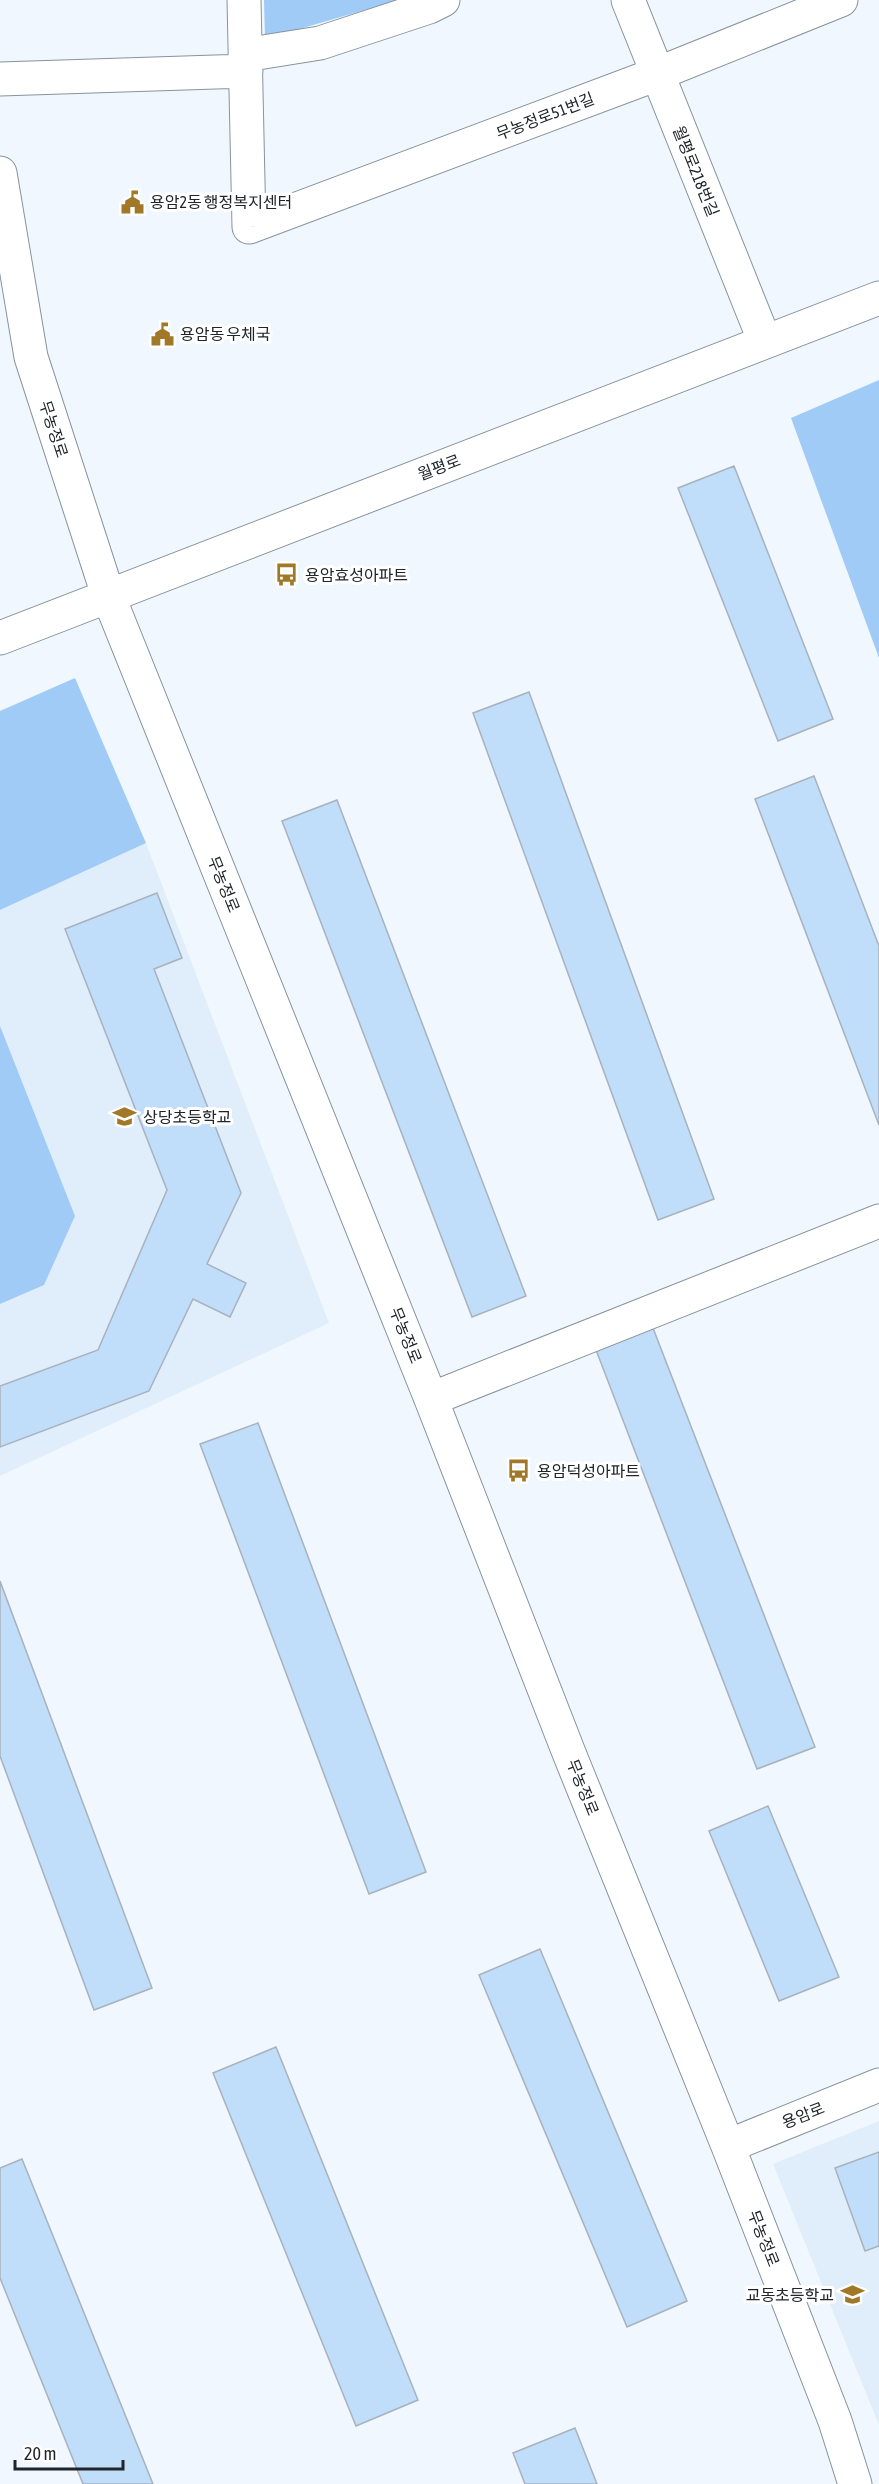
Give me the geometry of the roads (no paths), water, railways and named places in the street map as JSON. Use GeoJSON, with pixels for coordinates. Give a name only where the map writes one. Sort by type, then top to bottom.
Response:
{"type":"FeatureCollection","features":[{"type":"Feature","properties":{"kind":"street"},"geometry":{"type":"LineString","coordinates":[[244,0],[246,63]]}},
{"type":"Feature","properties":{"kind":"street"},"geometry":{"type":"LineString","coordinates":[[0,79],[246,63],[320,43],[429,7],[443,0]]}},
{"type":"Feature","properties":{"kind":"street","name":"월평로218번길"},"geometry":{"type":"LineString","coordinates":[[628,0],[765,342]]}},
{"type":"Feature","properties":{"kind":"street","name":"무농정로51번길"},"geometry":{"type":"LineString","coordinates":[[246,63],[249,227],[657,74],[841,0]]}},
{"type":"Feature","properties":{"kind":"street","name":"무농정로"},"geometry":{"type":"LineString","coordinates":[[0,173],[31,357],[108,595],[431,1398],[569,1754],[728,2146],[835,2421],[855,2484]]}},
{"type":"Feature","properties":{"kind":"street","name":"월평로"},"geometry":{"type":"LineString","coordinates":[[0,638],[879,298]]}},
{"type":"Feature","properties":{"kind":"street"},"geometry":{"type":"LineString","coordinates":[[431,1398],[879,1221]]}},
{"type":"Feature","properties":{"kind":"street","name":"용암로"},"geometry":{"type":"LineString","coordinates":[[728,2146],[879,2085]]}},
{"type":"Feature","properties":{"kind":"place","name":"용암2동 행정복지센터"},"geometry":{"type":"Point","coordinates":[132,202]}},
{"type":"Feature","properties":{"kind":"place","name":"용암동 우체국"},"geometry":{"type":"Point","coordinates":[162,334]}},
{"type":"Feature","properties":{"kind":"place","name":"용암효성아파트"},"geometry":{"type":"Point","coordinates":[287,575]}},
{"type":"Feature","properties":{"kind":"place","name":"상당초등학교"},"geometry":{"type":"Point","coordinates":[125,1117]}},
{"type":"Feature","properties":{"kind":"place","name":"용암덕성아파트"},"geometry":{"type":"Point","coordinates":[519,1471]}},
{"type":"Feature","properties":{"kind":"place","name":"교동초등학교"},"geometry":{"type":"Point","coordinates":[852,2295]}}]}
